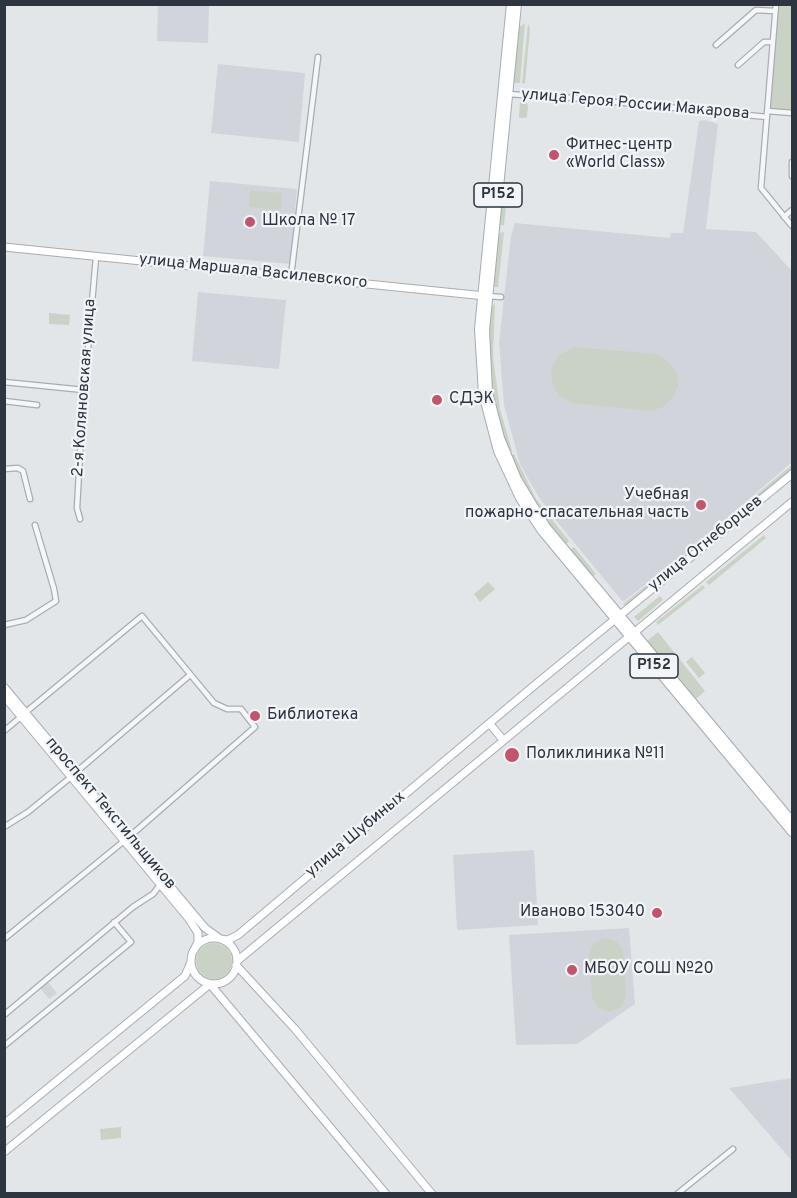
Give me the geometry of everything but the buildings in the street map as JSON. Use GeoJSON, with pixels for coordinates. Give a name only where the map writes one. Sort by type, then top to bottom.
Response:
{"type":"FeatureCollection","features":[{"type":"Feature","properties":{"kind":"main road","name":"Р152"},"geometry":{"type":"LineString","coordinates":[[506,94],[511,4]]}},
{"type":"Feature","properties":{"kind":"main road","name":"Р152"},"geometry":{"type":"LineString","coordinates":[[517,4],[484,296],[489,392],[500,438],[526,498],[546,527],[631,634],[792,821]]}},
{"type":"Feature","properties":{"kind":"main road","name":"улица Маршала Василевского"},"geometry":{"type":"LineString","coordinates":[[4,247],[484,296]]}},
{"type":"Feature","properties":{"kind":"main road","name":"улица Огнеборцев"},"geometry":{"type":"LineString","coordinates":[[617,617],[792,474]]}},
{"type":"Feature","properties":{"kind":"main road","name":"улица Огнеборцев"},"geometry":{"type":"LineString","coordinates":[[631,634],[792,502]]}},
{"type":"Feature","properties":{"kind":"main road","name":"улица Шубиных"},"geometry":{"type":"LineString","coordinates":[[219,939],[228,940],[238,934],[617,617]]}},
{"type":"Feature","properties":{"kind":"main road","name":"улица Шубиных"},"geometry":{"type":"LineString","coordinates":[[237,963],[631,634]]}},
{"type":"Feature","properties":{"kind":"main road","name":"проспект Текстильщиков"},"geometry":{"type":"LineString","coordinates":[[4,687],[127,839],[205,928],[219,939]]}},
{"type":"Feature","properties":{"kind":"main road","name":"проспект Текстильщиков"},"geometry":{"type":"LineString","coordinates":[[4,696],[24,714]]}},
{"type":"Feature","properties":{"kind":"main road"},"geometry":{"type":"LineString","coordinates":[[490,724],[503,740]]}},
{"type":"Feature","properties":{"kind":"main road","name":"Р152"},"geometry":{"type":"LineString","coordinates":[[742,765],[792,832]]}},
{"type":"Feature","properties":{"kind":"main road","name":"проспект Текстильщиков"},"geometry":{"type":"LineString","coordinates":[[127,839],[160,885],[197,930],[198,942],[195,948]]}},
{"type":"Feature","properties":{"kind":"main road"},"geometry":{"type":"LineString","coordinates":[[4,1124],[185,976],[195,948],[204,940],[219,939],[231,946],[237,963],[432,1194]]}},
{"type":"Feature","properties":{"kind":"main road"},"geometry":{"type":"LineString","coordinates":[[191,962],[197,977],[210,984],[386,1194]]}},
{"type":"Feature","properties":{"kind":"main road"},"geometry":{"type":"LineString","coordinates":[[4,1152],[210,984],[221,983],[229,979],[237,963]]}},
{"type":"Feature","properties":{"kind":"street"},"geometry":{"type":"LineString","coordinates":[[776,4],[761,188],[792,226]]}},
{"type":"Feature","properties":{"kind":"street"},"geometry":{"type":"LineString","coordinates":[[716,45],[756,10],[775,11]]}},
{"type":"Feature","properties":{"kind":"street"},"geometry":{"type":"LineString","coordinates":[[738,65],[764,42],[773,42]]}},
{"type":"Feature","properties":{"kind":"street"},"geometry":{"type":"LineString","coordinates":[[291,276],[318,57]]}},
{"type":"Feature","properties":{"kind":"street","name":"улица Героя России Макарова"},"geometry":{"type":"LineString","coordinates":[[506,94],[767,114],[792,113]]}},
{"type":"Feature","properties":{"kind":"street"},"geometry":{"type":"LineString","coordinates":[[792,162],[792,176]]}},
{"type":"Feature","properties":{"kind":"street"},"geometry":{"type":"LineString","coordinates":[[784,217],[792,210]]}},
{"type":"Feature","properties":{"kind":"street","name":"2-я Коляновская улица"},"geometry":{"type":"LineString","coordinates":[[80,519],[77,508],[84,390],[96,257]]}},
{"type":"Feature","properties":{"kind":"street","name":"улица Маршала Василевского"},"geometry":{"type":"LineString","coordinates":[[484,296],[501,297]]}},
{"type":"Feature","properties":{"kind":"street"},"geometry":{"type":"LineString","coordinates":[[4,382],[84,390]]}},
{"type":"Feature","properties":{"kind":"street"},"geometry":{"type":"LineString","coordinates":[[4,401],[37,405]]}},
{"type":"Feature","properties":{"kind":"street"},"geometry":{"type":"LineString","coordinates":[[4,469],[18,468],[23,471],[30,499]]}},
{"type":"Feature","properties":{"kind":"street"},"geometry":{"type":"LineString","coordinates":[[4,625],[26,620],[56,601],[35,525]]}},
{"type":"Feature","properties":{"kind":"street"},"geometry":{"type":"LineString","coordinates":[[4,731],[142,616],[214,704],[227,709],[241,709],[255,728],[127,839],[4,939]]}},
{"type":"Feature","properties":{"kind":"street"},"geometry":{"type":"LineString","coordinates":[[4,827],[28,812],[190,675]]}},
{"type":"Feature","properties":{"kind":"street"},"geometry":{"type":"LineString","coordinates":[[4,1015],[114,922],[153,894],[160,885]]}},
{"type":"Feature","properties":{"kind":"street"},"geometry":{"type":"LineString","coordinates":[[4,1046],[131,942],[114,922]]}},
{"type":"Feature","properties":{"kind":"street"},"geometry":{"type":"LineString","coordinates":[[677,1194],[733,1149]]}},
{"type":"Feature","properties":{"kind":"shaded area"},"geometry":{"type":"Polygon","coordinates":[[[158,5],[209,5],[208,43],[157,41],[158,5]]]}},
{"type":"Feature","properties":{"kind":"shaded area"},"geometry":{"type":"Polygon","coordinates":[[[218,64],[305,73],[299,142],[211,133],[218,64]]]}},
{"type":"Feature","properties":{"kind":"shaded area"},"geometry":{"type":"Polygon","coordinates":[[[705,120],[718,124],[706,229],[756,232],[792,271],[792,462],[690,550],[623,602],[558,523],[538,496],[520,464],[504,405],[499,342],[511,236],[515,223],[670,238],[671,233],[683,233],[699,121],[705,120]]]}},
{"type":"Feature","properties":{"kind":"shaded area","name":"Школа № 17"},"geometry":{"type":"Polygon","coordinates":[[[210,181],[297,189],[290,264],[203,256],[210,181]]]}},
{"type":"Feature","properties":{"kind":"shaded area"},"geometry":{"type":"Polygon","coordinates":[[[198,292],[286,300],[279,369],[192,361],[198,292]]]}},
{"type":"Feature","properties":{"kind":"shaded area"},"geometry":{"type":"Polygon","coordinates":[[[534,850],[538,925],[457,930],[453,855],[534,850]]]}},
{"type":"Feature","properties":{"kind":"shaded area","name":"МБОУ СОШ №20"},"geometry":{"type":"Polygon","coordinates":[[[629,928],[635,1004],[577,1044],[516,1045],[509,935],[629,928]]]}},
{"type":"Feature","properties":{"kind":"shaded area"},"geometry":{"type":"Polygon","coordinates":[[[48,982],[57,993],[49,999],[40,988],[48,982]]]}},
{"type":"Feature","properties":{"kind":"shaded area"},"geometry":{"type":"Polygon","coordinates":[[[792,1078],[792,1161],[729,1088],[792,1078]]]}},
{"type":"Feature","properties":{"kind":"green space"},"geometry":{"type":"Polygon","coordinates":[[[776,5],[792,5],[792,112],[769,110],[776,5]]]}},
{"type":"Feature","properties":{"kind":"green space"},"geometry":{"type":"Polygon","coordinates":[[[525,23],[520,83],[513,83],[519,27],[525,23]]]}},
{"type":"Feature","properties":{"kind":"green space"},"geometry":{"type":"Polygon","coordinates":[[[528,23],[530,29],[525,84],[522,83],[528,23]]]}},
{"type":"Feature","properties":{"kind":"green space"},"geometry":{"type":"Polygon","coordinates":[[[520,102],[527,103],[528,106],[525,118],[519,118],[520,102]]]}},
{"type":"Feature","properties":{"kind":"green space"},"geometry":{"type":"Polygon","coordinates":[[[250,190],[282,193],[281,210],[249,207],[250,190]]]}},
{"type":"Feature","properties":{"kind":"green space"},"geometry":{"type":"Polygon","coordinates":[[[502,195],[507,196],[504,225],[499,225],[502,195]]]}},
{"type":"Feature","properties":{"kind":"green space"},"geometry":{"type":"Polygon","coordinates":[[[504,232],[498,287],[493,287],[498,236],[504,232]]]}},
{"type":"Feature","properties":{"kind":"green space"},"geometry":{"type":"Polygon","coordinates":[[[495,303],[493,357],[500,409],[512,451],[508,453],[491,384],[489,328],[491,308],[495,303]]]}},
{"type":"Feature","properties":{"kind":"green space"},"geometry":{"type":"Polygon","coordinates":[[[49,313],[70,315],[69,325],[49,324],[49,313]]]}},
{"type":"Feature","properties":{"kind":"green space"},"geometry":{"type":"Polygon","coordinates":[[[575,347],[656,354],[672,366],[677,374],[678,386],[674,396],[663,407],[651,411],[574,403],[566,400],[553,386],[552,367],[559,355],[575,347]]]}},
{"type":"Feature","properties":{"kind":"green space"},"geometry":{"type":"Polygon","coordinates":[[[514,454],[536,499],[569,541],[566,544],[524,488],[510,456],[514,454]]]}},
{"type":"Feature","properties":{"kind":"green space"},"geometry":{"type":"Polygon","coordinates":[[[792,465],[792,469],[747,507],[745,504],[792,465]]]}},
{"type":"Feature","properties":{"kind":"green space"},"geometry":{"type":"Polygon","coordinates":[[[764,535],[766,538],[709,585],[706,582],[764,535]]]}},
{"type":"Feature","properties":{"kind":"green space"},"geometry":{"type":"Polygon","coordinates":[[[707,537],[709,540],[626,607],[623,604],[707,537]]]}},
{"type":"Feature","properties":{"kind":"green space"},"geometry":{"type":"Polygon","coordinates":[[[574,547],[596,574],[592,577],[570,550],[574,547]]]}},
{"type":"Feature","properties":{"kind":"green space"},"geometry":{"type":"Polygon","coordinates":[[[488,582],[495,589],[480,602],[474,594],[488,582]]]}},
{"type":"Feature","properties":{"kind":"green space"},"geometry":{"type":"Polygon","coordinates":[[[703,585],[705,588],[658,625],[656,622],[703,585]]]}},
{"type":"Feature","properties":{"kind":"green space"},"geometry":{"type":"Polygon","coordinates":[[[660,596],[663,600],[638,621],[634,617],[660,596]]]}},
{"type":"Feature","properties":{"kind":"green space"},"geometry":{"type":"Polygon","coordinates":[[[658,632],[705,691],[694,701],[646,642],[658,632]]]}},
{"type":"Feature","properties":{"kind":"green space"},"geometry":{"type":"Polygon","coordinates":[[[692,657],[705,673],[699,678],[686,662],[692,657]]]}},
{"type":"Feature","properties":{"kind":"green space"},"geometry":{"type":"Polygon","coordinates":[[[605,938],[617,942],[623,951],[626,996],[621,1007],[610,1012],[598,1008],[592,998],[589,954],[594,943],[605,938]]]}},
{"type":"Feature","properties":{"kind":"green space"},"geometry":{"type":"Polygon","coordinates":[[[214,943],[227,948],[232,961],[227,974],[214,979],[201,974],[196,961],[201,948],[214,943]]]}},
{"type":"Feature","properties":{"kind":"green space"},"geometry":{"type":"Polygon","coordinates":[[[121,1127],[121,1138],[101,1140],[100,1129],[121,1127]]]}},
{"type":"Feature","properties":{"kind":"place","name":"Фитнес-центр «World Class»"},"geometry":{"type":"Point","coordinates":[554,155]}},
{"type":"Feature","properties":{"kind":"place","name":"Школа № 17"},"geometry":{"type":"Point","coordinates":[250,222]}},
{"type":"Feature","properties":{"kind":"place","name":"СДЭК"},"geometry":{"type":"Point","coordinates":[437,400]}},
{"type":"Feature","properties":{"kind":"place","name":"Учебная пожарно-спасательная часть"},"geometry":{"type":"Point","coordinates":[701,505]}},
{"type":"Feature","properties":{"kind":"place","name":"Библиотека"},"geometry":{"type":"Point","coordinates":[255,716]}},
{"type":"Feature","properties":{"kind":"place","name":"Поликлиника №11"},"geometry":{"type":"Point","coordinates":[512,755]}},
{"type":"Feature","properties":{"kind":"place","name":"Иваново 153040"},"geometry":{"type":"Point","coordinates":[657,913]}},
{"type":"Feature","properties":{"kind":"place","name":"МБОУ СОШ №20"},"geometry":{"type":"Point","coordinates":[572,970]}}]}
